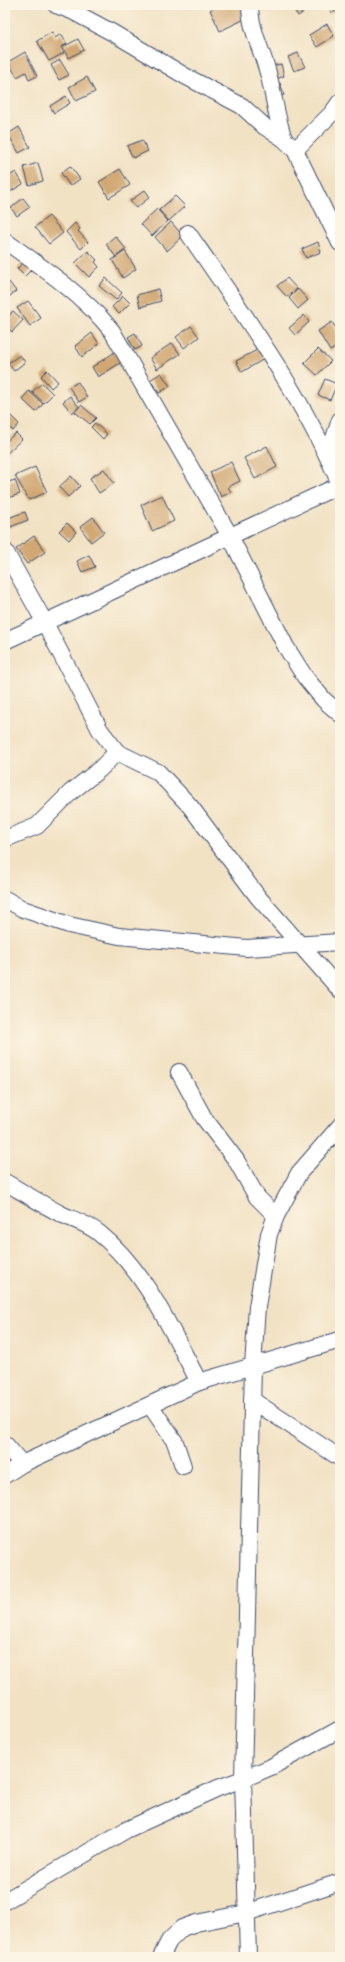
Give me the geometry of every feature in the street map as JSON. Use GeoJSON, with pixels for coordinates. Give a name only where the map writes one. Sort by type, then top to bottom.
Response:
{"type":"FeatureCollection","features":[{"type":"Feature","properties":{"kind":"street"},"geometry":{"type":"LineString","coordinates":[[56,5],[72,11],[185,76],[233,101],[289,145]]}},
{"type":"Feature","properties":{"kind":"street"},"geometry":{"type":"LineString","coordinates":[[250,5],[252,23],[268,72],[275,111],[289,145],[340,243]]}},
{"type":"Feature","properties":{"kind":"street"},"geometry":{"type":"LineString","coordinates":[[289,145],[332,113],[340,102]]}},
{"type":"Feature","properties":{"kind":"street"},"geometry":{"type":"LineString","coordinates":[[5,641],[340,485],[328,456],[304,409],[255,329],[188,233]]}},
{"type":"Feature","properties":{"kind":"street"},"geometry":{"type":"LineString","coordinates":[[5,241],[69,289],[103,320],[112,331],[230,536],[286,647],[305,677],[324,700],[340,714]]}},
{"type":"Feature","properties":{"kind":"street"},"geometry":{"type":"LineString","coordinates":[[328,456],[340,420]]}},
{"type":"Feature","properties":{"kind":"street"},"geometry":{"type":"LineString","coordinates":[[5,551],[45,622],[100,730],[117,752],[158,772],[185,800],[258,897],[340,990]]}},
{"type":"Feature","properties":{"kind":"street"},"geometry":{"type":"LineString","coordinates":[[5,839],[37,826],[71,792],[99,770],[117,752]]}},
{"type":"Feature","properties":{"kind":"street"},"geometry":{"type":"LineString","coordinates":[[5,899],[23,909],[69,925],[119,936],[247,948],[340,942]]}},
{"type":"Feature","properties":{"kind":"street"},"geometry":{"type":"LineString","coordinates":[[179,1072],[204,1118],[236,1160],[257,1197],[276,1216]]}},
{"type":"Feature","properties":{"kind":"street"},"geometry":{"type":"LineString","coordinates":[[248,1957],[243,1780],[253,1366],[259,1300],[269,1234],[276,1216],[299,1173],[340,1126]]}},
{"type":"Feature","properties":{"kind":"street"},"geometry":{"type":"LineString","coordinates":[[5,1182],[98,1232],[109,1242],[137,1273],[158,1305],[199,1382]]}},
{"type":"Feature","properties":{"kind":"street"},"geometry":{"type":"LineString","coordinates":[[5,1475],[22,1464],[199,1382],[340,1340]]}},
{"type":"Feature","properties":{"kind":"street"},"geometry":{"type":"LineString","coordinates":[[252,1400],[340,1458]]}},
{"type":"Feature","properties":{"kind":"street"},"geometry":{"type":"LineString","coordinates":[[150,1405],[175,1442],[183,1466]]}},
{"type":"Feature","properties":{"kind":"street"},"geometry":{"type":"LineString","coordinates":[[5,1444],[22,1464]]}},
{"type":"Feature","properties":{"kind":"street"},"geometry":{"type":"LineString","coordinates":[[5,1901],[126,1830],[218,1788],[243,1780],[271,1767],[340,1729]]}},
{"type":"Feature","properties":{"kind":"street"},"geometry":{"type":"LineString","coordinates":[[161,1957],[172,1937],[182,1928],[196,1923],[246,1913],[340,1882]]}},
{"type":"Feature","properties":{"kind":"building"},"geometry":{"type":"Polygon","coordinates":[[[220,5],[241,5],[247,18],[220,31],[210,10],[220,5]]]}},
{"type":"Feature","properties":{"kind":"building"},"geometry":{"type":"Polygon","coordinates":[[[291,5],[314,5],[298,16],[291,5]]]}},
{"type":"Feature","properties":{"kind":"building"},"geometry":{"type":"Polygon","coordinates":[[[328,5],[340,5],[340,9],[332,13],[328,5]]]}},
{"type":"Feature","properties":{"kind":"building"},"geometry":{"type":"Polygon","coordinates":[[[327,24],[334,36],[317,47],[309,35],[327,24]]]}},
{"type":"Feature","properties":{"kind":"building"},"geometry":{"type":"Polygon","coordinates":[[[52,32],[55,38],[61,34],[67,44],[61,47],[64,53],[49,61],[37,41],[52,32]]]}},
{"type":"Feature","properties":{"kind":"building"},"geometry":{"type":"Polygon","coordinates":[[[78,39],[84,50],[68,58],[63,47],[78,39]]]}},
{"type":"Feature","properties":{"kind":"building"},"geometry":{"type":"Polygon","coordinates":[[[25,52],[37,76],[29,80],[26,72],[17,77],[8,62],[25,52]]]}},
{"type":"Feature","properties":{"kind":"building"},"geometry":{"type":"Polygon","coordinates":[[[298,53],[305,67],[294,71],[288,57],[298,53]]]}},
{"type":"Feature","properties":{"kind":"building"},"geometry":{"type":"Polygon","coordinates":[[[60,60],[69,75],[59,80],[51,65],[60,60]]]}},
{"type":"Feature","properties":{"kind":"building"},"geometry":{"type":"Polygon","coordinates":[[[281,64],[284,76],[276,79],[272,66],[281,64]]]}},
{"type":"Feature","properties":{"kind":"building"},"geometry":{"type":"Polygon","coordinates":[[[87,77],[95,92],[76,101],[69,87],[87,77]]]}},
{"type":"Feature","properties":{"kind":"building"},"geometry":{"type":"Polygon","coordinates":[[[280,83],[284,95],[276,98],[272,86],[280,83]]]}},
{"type":"Feature","properties":{"kind":"building"},"geometry":{"type":"Polygon","coordinates":[[[66,96],[70,103],[54,113],[50,106],[66,96]]]}},
{"type":"Feature","properties":{"kind":"building"},"geometry":{"type":"Polygon","coordinates":[[[19,127],[30,147],[19,153],[8,134],[19,127]]]}},
{"type":"Feature","properties":{"kind":"building"},"geometry":{"type":"Polygon","coordinates":[[[142,140],[148,151],[133,158],[127,146],[142,140]]]}},
{"type":"Feature","properties":{"kind":"building"},"geometry":{"type":"Polygon","coordinates":[[[38,163],[43,181],[29,185],[24,167],[38,163]]]}},
{"type":"Feature","properties":{"kind":"building"},"geometry":{"type":"Polygon","coordinates":[[[70,166],[80,179],[70,186],[61,173],[70,166]]]}},
{"type":"Feature","properties":{"kind":"building"},"geometry":{"type":"Polygon","coordinates":[[[120,169],[130,185],[109,198],[99,182],[120,169]]]}},
{"type":"Feature","properties":{"kind":"building"},"geometry":{"type":"Polygon","coordinates":[[[16,172],[23,184],[8,193],[5,188],[5,178],[16,172]]]}},
{"type":"Feature","properties":{"kind":"building"},"geometry":{"type":"Polygon","coordinates":[[[145,190],[150,197],[136,208],[130,201],[145,190]]]}},
{"type":"Feature","properties":{"kind":"building"},"geometry":{"type":"Polygon","coordinates":[[[175,196],[185,206],[169,221],[159,210],[175,196]]]}},
{"type":"Feature","properties":{"kind":"building"},"geometry":{"type":"Polygon","coordinates":[[[23,198],[30,207],[17,216],[11,208],[23,198]]]}},
{"type":"Feature","properties":{"kind":"building"},"geometry":{"type":"Polygon","coordinates":[[[157,209],[168,221],[152,236],[141,224],[157,209]]]}},
{"type":"Feature","properties":{"kind":"building"},"geometry":{"type":"Polygon","coordinates":[[[49,216],[63,233],[49,244],[35,227],[49,216]]]}},
{"type":"Feature","properties":{"kind":"building"},"geometry":{"type":"Polygon","coordinates":[[[171,222],[183,236],[167,251],[155,237],[171,222]]]}},
{"type":"Feature","properties":{"kind":"building"},"geometry":{"type":"Polygon","coordinates":[[[75,223],[80,229],[78,231],[88,242],[81,249],[66,232],[75,223]]]}},
{"type":"Feature","properties":{"kind":"building"},"geometry":{"type":"Polygon","coordinates":[[[115,236],[126,249],[116,257],[106,244],[115,236]]]}},
{"type":"Feature","properties":{"kind":"building"},"geometry":{"type":"Polygon","coordinates":[[[318,242],[321,252],[306,258],[302,249],[318,242]]]}},
{"type":"Feature","properties":{"kind":"building"},"geometry":{"type":"Polygon","coordinates":[[[88,251],[97,260],[95,262],[99,267],[89,277],[75,263],[88,251]]]}},
{"type":"Feature","properties":{"kind":"building"},"geometry":{"type":"Polygon","coordinates":[[[125,251],[136,269],[123,278],[112,260],[125,251]]]}},
{"type":"Feature","properties":{"kind":"building"},"geometry":{"type":"Polygon","coordinates":[[[27,258],[35,266],[25,276],[17,269],[27,258]]]}},
{"type":"Feature","properties":{"kind":"building"},"geometry":{"type":"Polygon","coordinates":[[[106,278],[122,293],[116,300],[99,286],[106,278]]]}},
{"type":"Feature","properties":{"kind":"building"},"geometry":{"type":"Polygon","coordinates":[[[287,278],[297,289],[287,297],[277,286],[287,278]]]}},
{"type":"Feature","properties":{"kind":"building"},"geometry":{"type":"Polygon","coordinates":[[[9,282],[16,291],[5,300],[5,285],[9,282]]]}},
{"type":"Feature","properties":{"kind":"building"},"geometry":{"type":"Polygon","coordinates":[[[158,289],[161,301],[140,307],[137,295],[158,289]]]}},
{"type":"Feature","properties":{"kind":"building"},"geometry":{"type":"Polygon","coordinates":[[[298,289],[308,300],[298,309],[289,298],[298,289]]]}},
{"type":"Feature","properties":{"kind":"building"},"geometry":{"type":"Polygon","coordinates":[[[123,296],[130,303],[119,314],[112,307],[123,296]]]}},
{"type":"Feature","properties":{"kind":"building"},"geometry":{"type":"Polygon","coordinates":[[[28,301],[41,318],[30,326],[17,308],[28,301]]]}},
{"type":"Feature","properties":{"kind":"building"},"geometry":{"type":"Polygon","coordinates":[[[13,311],[23,320],[12,332],[5,326],[5,320],[13,311]]]}},
{"type":"Feature","properties":{"kind":"building"},"geometry":{"type":"Polygon","coordinates":[[[304,315],[309,322],[295,335],[289,328],[304,315]]]}},
{"type":"Feature","properties":{"kind":"building"},"geometry":{"type":"Polygon","coordinates":[[[332,322],[340,335],[340,345],[330,351],[318,331],[332,322]]]}},
{"type":"Feature","properties":{"kind":"building"},"geometry":{"type":"Polygon","coordinates":[[[191,326],[199,337],[184,348],[176,337],[191,326]]]}},
{"type":"Feature","properties":{"kind":"building"},"geometry":{"type":"Polygon","coordinates":[[[92,333],[99,344],[82,357],[75,346],[92,333]]]}},
{"type":"Feature","properties":{"kind":"building"},"geometry":{"type":"Polygon","coordinates":[[[135,333],[142,346],[135,350],[128,337],[135,333]]]}},
{"type":"Feature","properties":{"kind":"building"},"geometry":{"type":"Polygon","coordinates":[[[172,343],[180,354],[157,369],[150,358],[172,343]]]}},
{"type":"Feature","properties":{"kind":"building"},"geometry":{"type":"Polygon","coordinates":[[[259,349],[264,359],[242,372],[236,361],[259,349]]]}},
{"type":"Feature","properties":{"kind":"building"},"geometry":{"type":"Polygon","coordinates":[[[318,349],[331,361],[317,375],[304,363],[318,349]]]}},
{"type":"Feature","properties":{"kind":"building"},"geometry":{"type":"Polygon","coordinates":[[[118,350],[125,360],[98,377],[92,367],[118,350]]]}},
{"type":"Feature","properties":{"kind":"building"},"geometry":{"type":"Polygon","coordinates":[[[20,355],[25,362],[14,371],[8,363],[20,355]]]}},
{"type":"Feature","properties":{"kind":"building"},"geometry":{"type":"Polygon","coordinates":[[[47,370],[58,382],[51,388],[41,376],[47,370]]]}},
{"type":"Feature","properties":{"kind":"building"},"geometry":{"type":"Polygon","coordinates":[[[161,373],[170,386],[159,393],[150,380],[161,373]]]}},
{"type":"Feature","properties":{"kind":"building"},"geometry":{"type":"Polygon","coordinates":[[[325,379],[337,384],[330,400],[318,395],[325,379]]]}},
{"type":"Feature","properties":{"kind":"building"},"geometry":{"type":"Polygon","coordinates":[[[78,382],[87,397],[79,402],[69,387],[78,382]]]}},
{"type":"Feature","properties":{"kind":"building"},"geometry":{"type":"Polygon","coordinates":[[[42,383],[53,394],[44,403],[32,392],[42,383]]]}},
{"type":"Feature","properties":{"kind":"building"},"geometry":{"type":"Polygon","coordinates":[[[29,391],[43,404],[36,412],[22,399],[29,391]]]}},
{"type":"Feature","properties":{"kind":"building"},"geometry":{"type":"Polygon","coordinates":[[[70,396],[79,407],[72,413],[63,402],[70,396]]]}},
{"type":"Feature","properties":{"kind":"building"},"geometry":{"type":"Polygon","coordinates":[[[81,405],[96,418],[90,424],[75,412],[81,405]]]}},
{"type":"Feature","properties":{"kind":"building"},"geometry":{"type":"Polygon","coordinates":[[[5,410],[19,424],[13,431],[5,423],[5,410]]]}},
{"type":"Feature","properties":{"kind":"building"},"geometry":{"type":"Polygon","coordinates":[[[95,423],[107,434],[103,439],[91,427],[95,423]]]}},
{"type":"Feature","properties":{"kind":"building"},"geometry":{"type":"Polygon","coordinates":[[[16,433],[22,439],[5,455],[5,442],[16,433]]]}},
{"type":"Feature","properties":{"kind":"building"},"geometry":{"type":"Polygon","coordinates":[[[267,446],[277,467],[255,479],[244,458],[267,446]]]}},
{"type":"Feature","properties":{"kind":"building"},"geometry":{"type":"Polygon","coordinates":[[[231,462],[240,481],[228,487],[231,492],[221,497],[210,472],[231,462]]]}},
{"type":"Feature","properties":{"kind":"building"},"geometry":{"type":"Polygon","coordinates":[[[35,467],[47,492],[29,500],[15,476],[35,467]]]}},
{"type":"Feature","properties":{"kind":"building"},"geometry":{"type":"Polygon","coordinates":[[[104,469],[114,483],[99,493],[90,478],[104,469]]]}},
{"type":"Feature","properties":{"kind":"building"},"geometry":{"type":"Polygon","coordinates":[[[71,476],[80,486],[68,497],[59,487],[71,476]]]}},
{"type":"Feature","properties":{"kind":"building"},"geometry":{"type":"Polygon","coordinates":[[[15,480],[20,494],[5,499],[5,483],[15,480]]]}},
{"type":"Feature","properties":{"kind":"building"},"geometry":{"type":"Polygon","coordinates":[[[162,495],[174,521],[152,531],[141,505],[162,495]]]}},
{"type":"Feature","properties":{"kind":"building"},"geometry":{"type":"Polygon","coordinates":[[[25,512],[28,520],[8,528],[5,519],[25,512]]]}},
{"type":"Feature","properties":{"kind":"building"},"geometry":{"type":"Polygon","coordinates":[[[93,517],[104,532],[91,542],[80,527],[93,517]]]}},
{"type":"Feature","properties":{"kind":"building"},"geometry":{"type":"Polygon","coordinates":[[[67,523],[76,532],[69,540],[59,531],[67,523]]]}},
{"type":"Feature","properties":{"kind":"building"},"geometry":{"type":"Polygon","coordinates":[[[34,536],[45,552],[27,564],[16,549],[34,536]]]}},
{"type":"Feature","properties":{"kind":"building"},"geometry":{"type":"Polygon","coordinates":[[[89,555],[95,567],[82,572],[77,561],[89,555]]]}}]}
